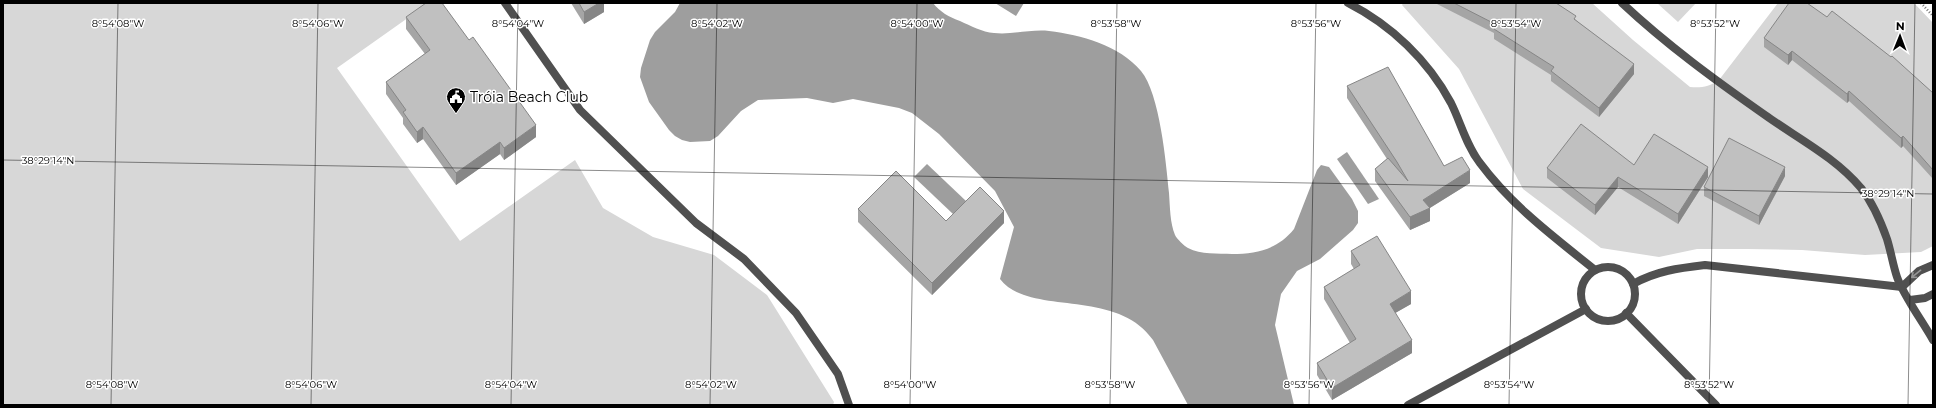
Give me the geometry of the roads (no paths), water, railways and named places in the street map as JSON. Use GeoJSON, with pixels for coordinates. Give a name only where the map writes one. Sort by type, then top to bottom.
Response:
{"type":"FeatureCollection","features":[{"type":"Feature","properties":{"kind":"street"},"geometry":{"type":"LineString","coordinates":[[505,3],[580,110],[696,223],[744,259],[796,313],[838,374],[849,405]]}},
{"type":"Feature","properties":{"kind":"street"},"geometry":{"type":"LineString","coordinates":[[1622,3],[1652,32],[1688,60],[1843,170],[1861,189],[1875,212],[1887,239],[1897,279],[1933,340]]}},
{"type":"Feature","properties":{"kind":"street"},"geometry":{"type":"LineString","coordinates":[[1352,4],[1384,25],[1412,51],[1437,78],[1451,104],[1464,136],[1478,161],[1500,188],[1530,218],[1595,270]]}},
{"type":"Feature","properties":{"kind":"street"},"geometry":{"type":"LineString","coordinates":[[1633,284],[1648,276],[1674,268],[1705,265],[1902,287],[1919,271],[1933,265]]}},
{"type":"Feature","properties":{"kind":"street"},"geometry":{"type":"LineString","coordinates":[[1605,267],[1615,268],[1628,276],[1633,284],[1634,300],[1626,313],[1616,319],[1598,319],[1586,309],[1581,296],[1582,285],[1587,277],[1595,270],[1605,267]]}},
{"type":"Feature","properties":{"kind":"street"},"geometry":{"type":"LineString","coordinates":[[1910,300],[1925,298],[1933,294]]}},
{"type":"Feature","properties":{"kind":"street"},"geometry":{"type":"LineString","coordinates":[[1408,405],[1586,309]]}},
{"type":"Feature","properties":{"kind":"street"},"geometry":{"type":"LineString","coordinates":[[1626,313],[1716,405]]}},
{"type":"Feature","properties":{"kind":"place","name":"Tróia Beach Club"},"geometry":{"type":"Point","coordinates":[456,114]}}]}
